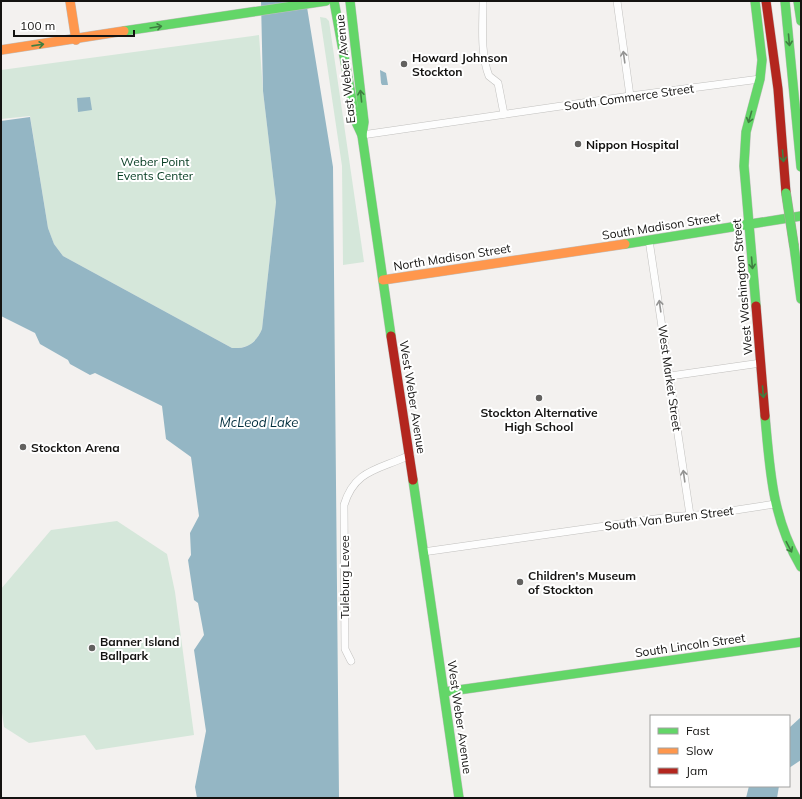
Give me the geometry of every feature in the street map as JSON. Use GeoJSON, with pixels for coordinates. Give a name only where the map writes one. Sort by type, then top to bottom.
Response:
{"type":"FeatureCollection","features":[{"type":"Feature","properties":{"kind":"main road"},"geometry":{"type":"LineString","coordinates":[[70,1],[76,40]]}},
{"type":"Feature","properties":{"kind":"main road"},"geometry":{"type":"LineString","coordinates":[[1,50],[76,40],[326,1]]}},
{"type":"Feature","properties":{"kind":"main road","name":"West Weber Avenue"},"geometry":{"type":"LineString","coordinates":[[334,1],[356,122],[362,135],[459,798]]}},
{"type":"Feature","properties":{"kind":"main road","name":"East Weber Avenue"},"geometry":{"type":"LineString","coordinates":[[350,1],[364,122],[362,135]]}},
{"type":"Feature","properties":{"kind":"main road","name":"West Washington Street"},"geometry":{"type":"LineString","coordinates":[[755,1],[762,60],[760,79],[746,132],[744,150],[749,224],[769,470],[779,524],[785,540],[801,568]]}},
{"type":"Feature","properties":{"kind":"main road"},"geometry":{"type":"LineString","coordinates":[[766,1],[778,89],[786,192],[801,299]]}},
{"type":"Feature","properties":{"kind":"main road"},"geometry":{"type":"LineString","coordinates":[[785,1],[801,167]]}},
{"type":"Feature","properties":{"kind":"main road"},"geometry":{"type":"LineString","coordinates":[[798,1],[801,21]]}},
{"type":"Feature","properties":{"kind":"main road","name":"South Madison Street"},"geometry":{"type":"LineString","coordinates":[[524,259],[801,216]]}},
{"type":"Feature","properties":{"kind":"main road","name":"North Madison Street"},"geometry":{"type":"LineString","coordinates":[[383,280],[524,259]]}},
{"type":"Feature","properties":{"kind":"main road","name":"South Lincoln Street"},"geometry":{"type":"LineString","coordinates":[[444,692],[801,642]]}},
{"type":"Feature","properties":{"kind":"street"},"geometry":{"type":"LineString","coordinates":[[484,1],[482,33],[485,58],[489,76],[498,83],[500,115]]}},
{"type":"Feature","properties":{"kind":"street"},"geometry":{"type":"LineString","coordinates":[[617,1],[630,96]]}},
{"type":"Feature","properties":{"kind":"street","name":"South Commerce Street"},"geometry":{"type":"LineString","coordinates":[[362,135],[630,96],[760,79]]}},
{"type":"Feature","properties":{"kind":"street","name":"West Market Street"},"geometry":{"type":"LineString","coordinates":[[649,240],[690,515]]}},
{"type":"Feature","properties":{"kind":"street"},"geometry":{"type":"LineString","coordinates":[[670,376],[761,363]]}},
{"type":"Feature","properties":{"kind":"street","name":"Tuleburg Levee"},"geometry":{"type":"LineString","coordinates":[[351,661],[345,649],[344,505],[348,492],[355,481],[364,474],[410,455]]}},
{"type":"Feature","properties":{"kind":"street","name":"South Van Buren Street"},"geometry":{"type":"LineString","coordinates":[[423,552],[562,531],[690,515],[710,514],[775,504]]}},
{"type":"Feature","properties":{"kind":"green space"},"geometry":{"type":"Polygon","coordinates":[[[320,17],[326,18],[329,21],[364,262],[343,265],[342,166],[320,17]]]}},
{"type":"Feature","properties":{"kind":"green space","name":"Weber Point Events Center"},"geometry":{"type":"Polygon","coordinates":[[[259,35],[263,91],[276,202],[262,329],[257,338],[251,344],[243,347],[232,348],[63,256],[54,244],[48,228],[30,116],[1,119],[1,70],[259,35]]]}},
{"type":"Feature","properties":{"kind":"green space","name":"Banner Island Ballpark"},"geometry":{"type":"Polygon","coordinates":[[[117,521],[167,554],[175,592],[194,735],[96,750],[85,735],[29,743],[4,727],[1,705],[1,589],[51,530],[117,521]]]}},
{"type":"Feature","properties":{"kind":"water","name":"McLeod Lake"},"geometry":{"type":"Polygon","coordinates":[[[261,1],[306,1],[333,167],[339,798],[197,798],[195,787],[206,731],[194,650],[204,635],[198,603],[194,600],[188,560],[191,555],[190,533],[199,516],[191,457],[166,439],[162,406],[95,373],[90,375],[70,364],[68,360],[40,344],[35,333],[1,316],[1,121],[30,117],[48,228],[54,244],[63,256],[232,348],[247,346],[257,338],[262,329],[276,202],[263,91],[261,1]]]}},
{"type":"Feature","properties":{"kind":"water"},"geometry":{"type":"Polygon","coordinates":[[[380,70],[386,73],[388,85],[382,85],[380,70]]]}},
{"type":"Feature","properties":{"kind":"water"},"geometry":{"type":"Polygon","coordinates":[[[90,97],[92,110],[78,112],[77,98],[90,97]]]}},
{"type":"Feature","properties":{"kind":"water"},"geometry":{"type":"Polygon","coordinates":[[[801,717],[801,760],[790,767],[790,727],[801,717]]]}},
{"type":"Feature","properties":{"kind":"water"},"geometry":{"type":"Polygon","coordinates":[[[749,787],[779,787],[777,798],[746,798],[749,787]]]}},
{"type":"Feature","properties":{"kind":"traffic: fast"},"geometry":{"type":"LineString","coordinates":[[124,31],[326,1]]}},
{"type":"Feature","properties":{"kind":"traffic: fast"},"geometry":{"type":"LineString","coordinates":[[334,1],[356,122],[362,135],[391,336]]}},
{"type":"Feature","properties":{"kind":"traffic: fast"},"geometry":{"type":"LineString","coordinates":[[350,1],[364,122],[362,135]]}},
{"type":"Feature","properties":{"kind":"traffic: fast"},"geometry":{"type":"LineString","coordinates":[[755,1],[762,60],[760,79],[746,132],[744,166],[756,306]]}},
{"type":"Feature","properties":{"kind":"traffic: fast"},"geometry":{"type":"LineString","coordinates":[[785,1],[801,167]]}},
{"type":"Feature","properties":{"kind":"traffic: fast"},"geometry":{"type":"LineString","coordinates":[[798,1],[801,21]]}},
{"type":"Feature","properties":{"kind":"traffic: fast"},"geometry":{"type":"LineString","coordinates":[[786,193],[794,246]]}},
{"type":"Feature","properties":{"kind":"traffic: fast"},"geometry":{"type":"LineString","coordinates":[[625,244],[801,216]]}},
{"type":"Feature","properties":{"kind":"traffic: fast"},"geometry":{"type":"LineString","coordinates":[[794,246],[801,299]]}},
{"type":"Feature","properties":{"kind":"traffic: fast"},"geometry":{"type":"LineString","coordinates":[[765,416],[771,475],[778,512],[791,549],[801,567]]}},
{"type":"Feature","properties":{"kind":"traffic: fast"},"geometry":{"type":"LineString","coordinates":[[413,480],[459,798]]}},
{"type":"Feature","properties":{"kind":"traffic: fast"},"geometry":{"type":"LineString","coordinates":[[444,692],[801,642]]}},
{"type":"Feature","properties":{"kind":"traffic: slow"},"geometry":{"type":"LineString","coordinates":[[70,1],[76,40]]}},
{"type":"Feature","properties":{"kind":"traffic: slow"},"geometry":{"type":"LineString","coordinates":[[1,50],[124,31]]}},
{"type":"Feature","properties":{"kind":"traffic: slow"},"geometry":{"type":"LineString","coordinates":[[383,280],[625,244]]}},
{"type":"Feature","properties":{"kind":"traffic: jam"},"geometry":{"type":"LineString","coordinates":[[766,1],[778,89],[786,193]]}},
{"type":"Feature","properties":{"kind":"traffic: jam"},"geometry":{"type":"LineString","coordinates":[[756,306],[765,416]]}},
{"type":"Feature","properties":{"kind":"traffic: jam"},"geometry":{"type":"LineString","coordinates":[[391,336],[413,480]]}},
{"type":"Feature","properties":{"kind":"place","name":"Howard Johnson Stockton"},"geometry":{"type":"Point","coordinates":[404,64]}},
{"type":"Feature","properties":{"kind":"place","name":"Nippon Hospital"},"geometry":{"type":"Point","coordinates":[578,144]}},
{"type":"Feature","properties":{"kind":"place","name":"Stockton Alternative High School"},"geometry":{"type":"Point","coordinates":[539,398]}},
{"type":"Feature","properties":{"kind":"place","name":"Stockton Arena"},"geometry":{"type":"Point","coordinates":[23,447]}},
{"type":"Feature","properties":{"kind":"place","name":"Children's Museum of Stockton"},"geometry":{"type":"Point","coordinates":[520,582]}},
{"type":"Feature","properties":{"kind":"place","name":"Banner Island Ballpark"},"geometry":{"type":"Point","coordinates":[92,648]}}]}
